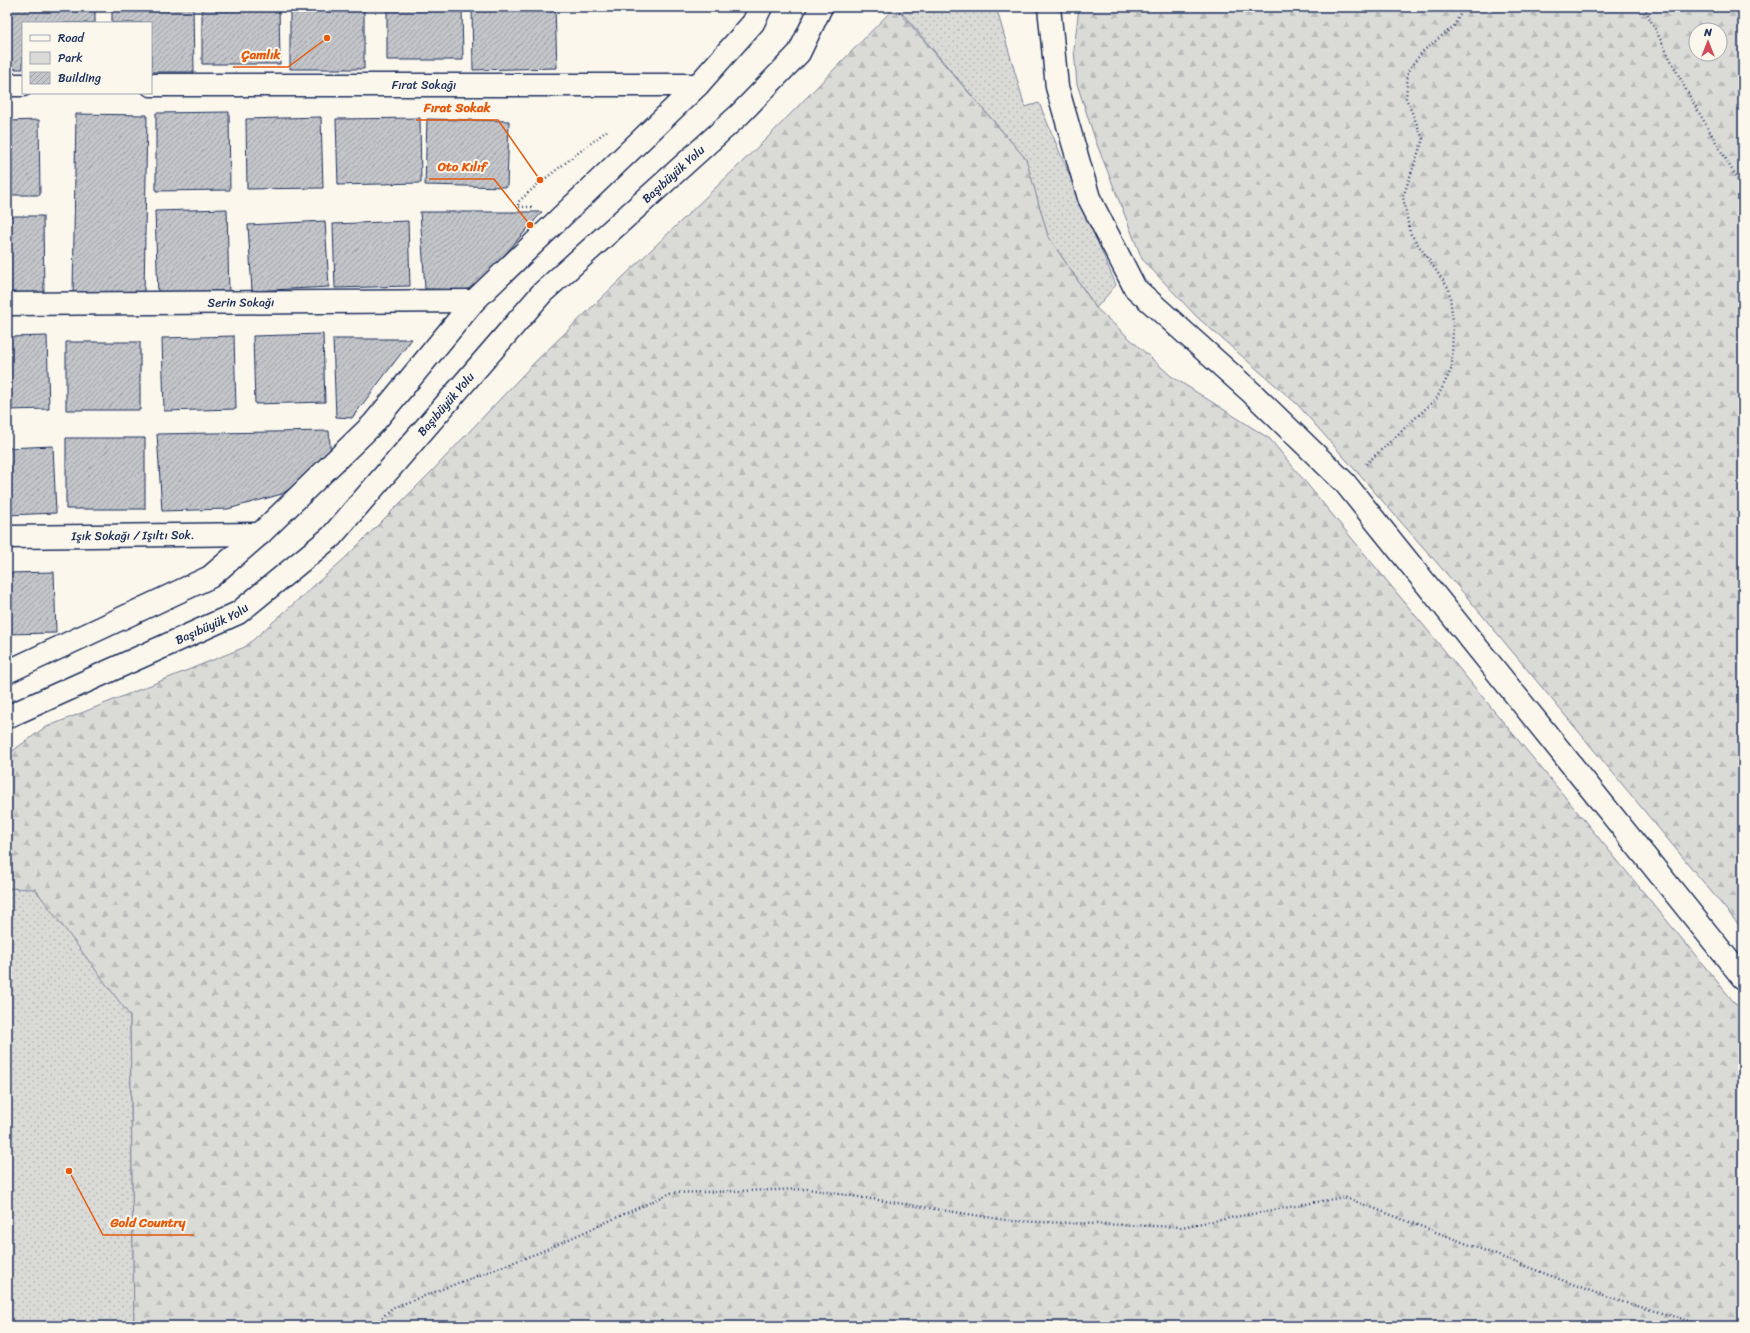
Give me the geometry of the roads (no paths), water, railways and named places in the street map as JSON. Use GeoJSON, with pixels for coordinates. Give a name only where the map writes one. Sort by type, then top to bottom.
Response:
{"type":"FeatureCollection","features":[{"type":"Feature","properties":{"kind":"main road"},"geometry":{"type":"LineString","coordinates":[[7,672],[210,577],[260,534],[373,424],[474,301],[698,85],[754,23],[761,7]]}},
{"type":"Feature","properties":{"kind":"main road","name":"Başıbüyük Yolu"},"geometry":{"type":"LineString","coordinates":[[7,717],[238,613],[332,537],[542,293],[740,114],[799,53],[821,7]]}},
{"type":"Feature","properties":{"kind":"main road"},"geometry":{"type":"LineString","coordinates":[[1050,7],[1057,87],[1089,198],[1135,288],[1252,393],[1345,484],[1743,978]]}},
{"type":"Feature","properties":{"kind":"main road"},"geometry":{"type":"LineString","coordinates":[[7,85],[22,85]]}},
{"type":"Feature","properties":{"kind":"main road","name":"Fırat Sokağı"},"geometry":{"type":"LineString","coordinates":[[152,85],[698,85]]}},
{"type":"Feature","properties":{"kind":"main road","name":"Serin Sokağı"},"geometry":{"type":"LineString","coordinates":[[7,304],[474,301]]}},
{"type":"Feature","properties":{"kind":"main road","name":"Işık Sokağı / Işıltı Sok."},"geometry":{"type":"LineString","coordinates":[[7,537],[260,534]]}},
{"type":"Feature","properties":{"kind":"place","name":"Çamlık"},"geometry":{"type":"Point","coordinates":[327,38]}},
{"type":"Feature","properties":{"kind":"place","name":"Fırat Sokak"},"geometry":{"type":"Point","coordinates":[540,180]}},
{"type":"Feature","properties":{"kind":"place","name":"Oto Kılıf"},"geometry":{"type":"Point","coordinates":[530,225]}},
{"type":"Feature","properties":{"kind":"place","name":"Gold Country"},"geometry":{"type":"Point","coordinates":[69,1171]}}]}
